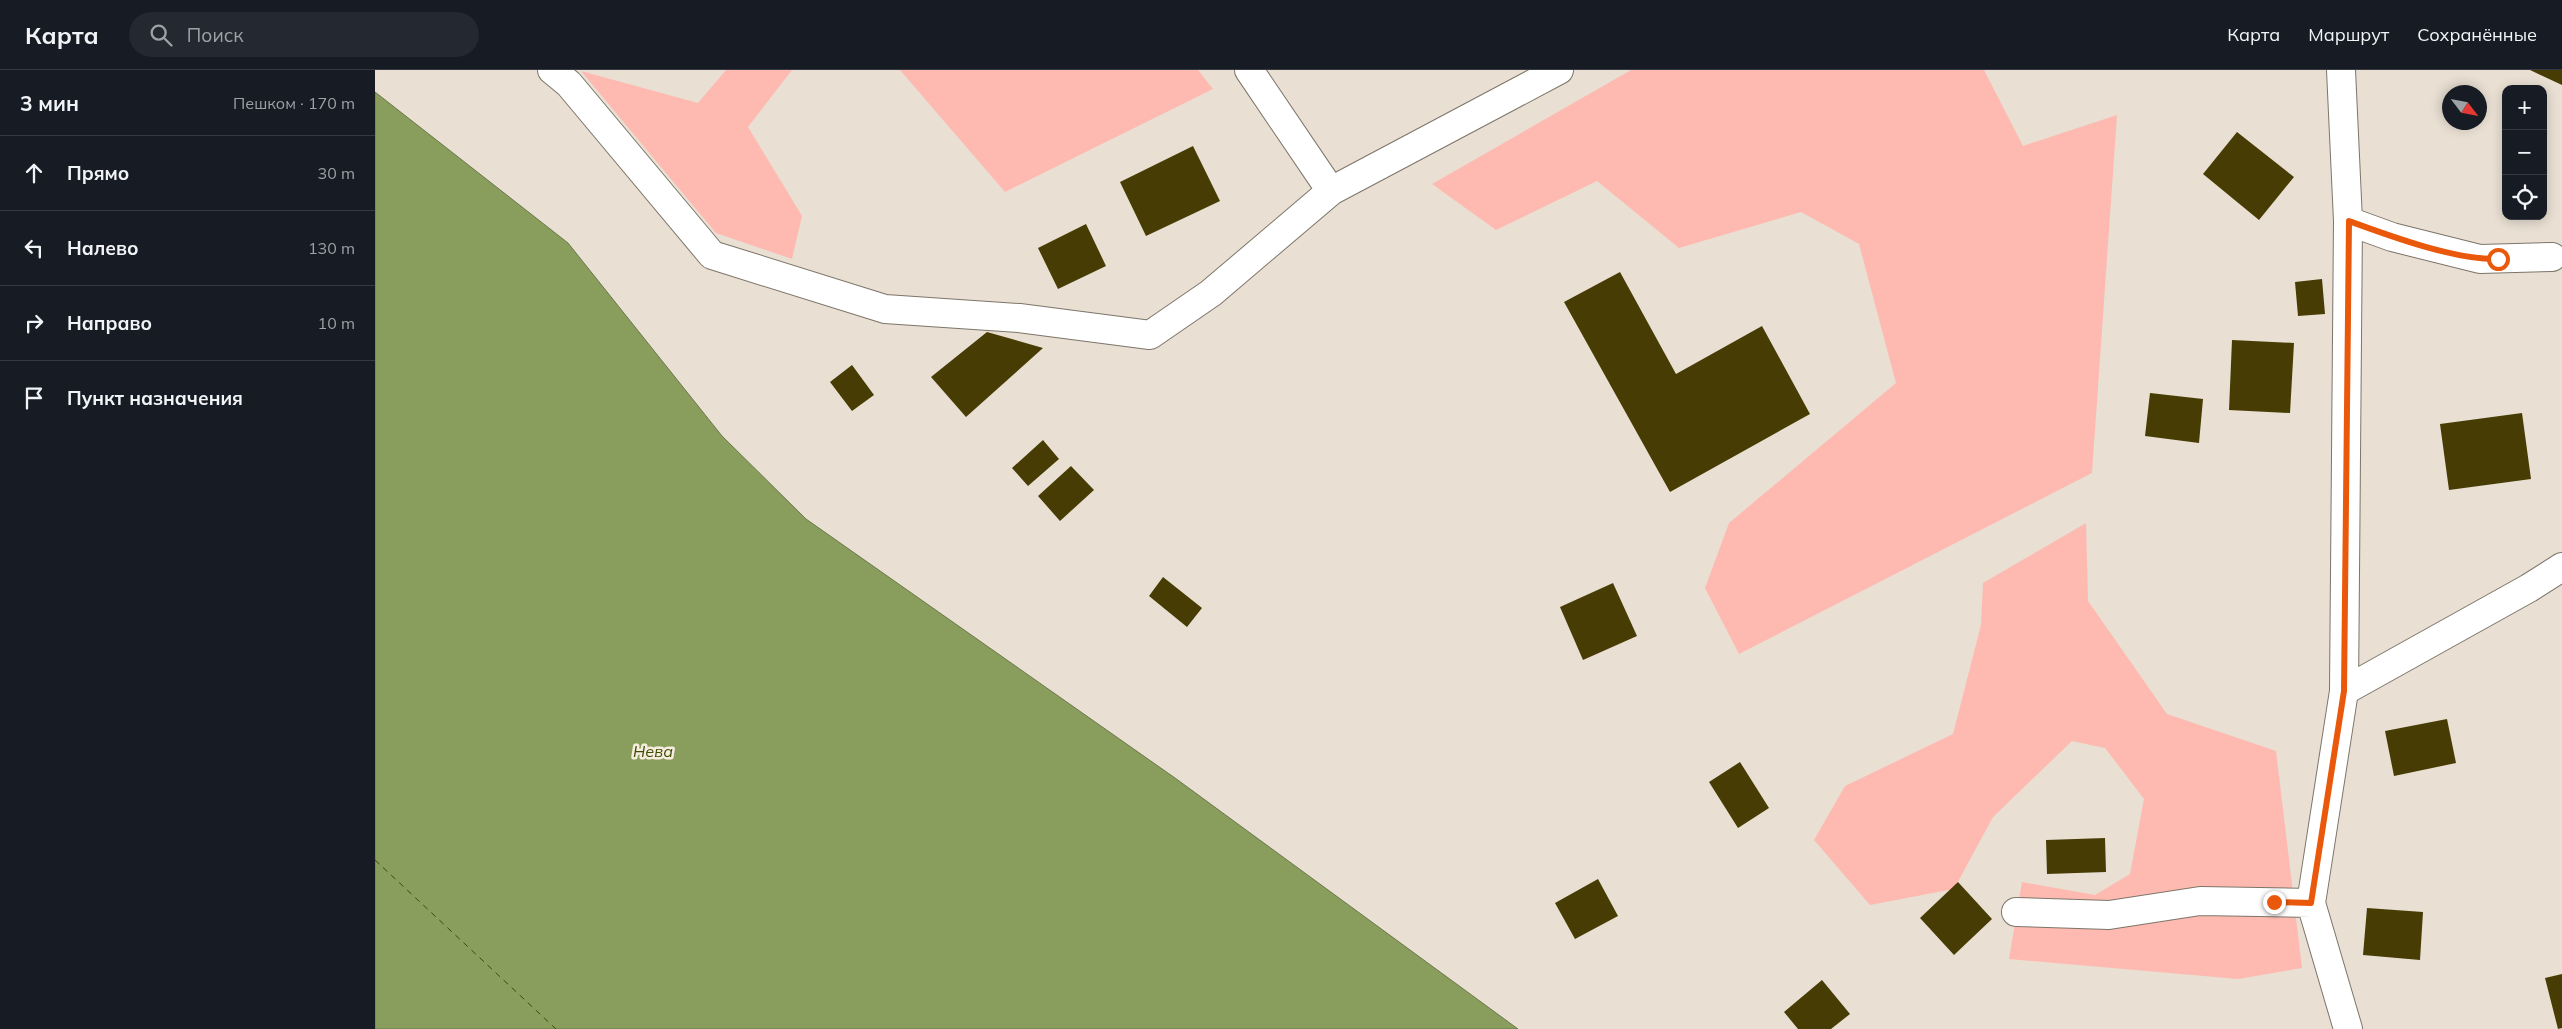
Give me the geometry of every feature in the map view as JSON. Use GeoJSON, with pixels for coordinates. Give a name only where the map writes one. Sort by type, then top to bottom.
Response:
{"type":"FeatureCollection","features":[{"type":"Feature","properties":{"kind":"street"},"geometry":{"type":"LineString","coordinates":[[552,70],[569,84],[712,255],[885,309],[1019,318],[1150,335],[1211,293],[1331,191],[1559,70]]}},
{"type":"Feature","properties":{"kind":"street"},"geometry":{"type":"LineString","coordinates":[[1249,70],[1331,191]]}},
{"type":"Feature","properties":{"kind":"street"},"geometry":{"type":"LineString","coordinates":[[2341,70],[2349,221],[2344,691],[2311,903],[2348,1029]]}},
{"type":"Feature","properties":{"kind":"street"},"geometry":{"type":"LineString","coordinates":[[2349,221],[2392,237],[2480,259],[2552,257]]}},
{"type":"Feature","properties":{"kind":"street"},"geometry":{"type":"LineString","coordinates":[[2344,691],[2529,588],[2562,567]]}},
{"type":"Feature","properties":{"kind":"street"},"geometry":{"type":"LineString","coordinates":[[2016,912],[2109,915],[2200,901],[2311,903]]}},
{"type":"Feature","properties":{"kind":"shaded area"},"geometry":{"type":"Polygon","coordinates":[[[726,70],[792,70],[748,127],[802,216],[792,259],[716,233],[581,71],[698,103],[726,70]]]}},
{"type":"Feature","properties":{"kind":"shaded area"},"geometry":{"type":"Polygon","coordinates":[[[900,70],[1198,70],[1213,89],[1005,192],[900,70]]]}},
{"type":"Feature","properties":{"kind":"shaded area"},"geometry":{"type":"Polygon","coordinates":[[[1631,70],[1984,70],[2023,146],[2117,115],[2092,473],[1739,654],[1705,588],[1729,523],[1896,383],[1859,244],[1801,212],[1679,248],[1597,181],[1496,230],[1432,184],[1631,70]]]}},
{"type":"Feature","properties":{"kind":"shaded area"},"geometry":{"type":"Polygon","coordinates":[[[2086,523],[2088,601],[2167,714],[2276,751],[2302,968],[2238,979],[2009,959],[2022,882],[2095,895],[2130,874],[2144,799],[2105,748],[2072,741],[1993,817],[1954,889],[1870,905],[1814,840],[1845,786],[1953,734],[1981,625],[1983,583],[2086,523]]]}},
{"type":"Feature","properties":{"kind":"water","name":"Нева"},"geometry":{"type":"Polygon","coordinates":[[[375,92],[568,243],[722,436],[806,519],[1175,778],[1518,1029],[375,1029],[375,92]]]}},
{"type":"Feature","properties":{"kind":"building"},"geometry":{"type":"Polygon","coordinates":[[[2530,70],[2562,70],[2562,85],[2530,70]]]}},
{"type":"Feature","properties":{"kind":"building"},"geometry":{"type":"Polygon","coordinates":[[[2237,132],[2294,177],[2259,220],[2203,174],[2237,132]]]}},
{"type":"Feature","properties":{"kind":"building"},"geometry":{"type":"Polygon","coordinates":[[[1193,146],[1220,201],[1146,236],[1120,182],[1193,146]]]}},
{"type":"Feature","properties":{"kind":"building"},"geometry":{"type":"Polygon","coordinates":[[[1086,224],[1106,266],[1058,289],[1038,248],[1086,224]]]}},
{"type":"Feature","properties":{"kind":"building"},"geometry":{"type":"Polygon","coordinates":[[[1620,272],[1676,374],[1762,326],[1810,414],[1670,492],[1564,302],[1620,272]]]}},
{"type":"Feature","properties":{"kind":"building"},"geometry":{"type":"Polygon","coordinates":[[[2322,279],[2325,314],[2298,316],[2295,282],[2322,279]]]}},
{"type":"Feature","properties":{"kind":"building"},"geometry":{"type":"Polygon","coordinates":[[[987,332],[1043,348],[966,417],[931,377],[987,332]]]}},
{"type":"Feature","properties":{"kind":"building"},"geometry":{"type":"Polygon","coordinates":[[[2232,340],[2294,343],[2290,413],[2229,410],[2232,340]]]}},
{"type":"Feature","properties":{"kind":"building"},"geometry":{"type":"Polygon","coordinates":[[[852,365],[874,395],[852,411],[830,382],[852,365]]]}},
{"type":"Feature","properties":{"kind":"building"},"geometry":{"type":"Polygon","coordinates":[[[2150,393],[2203,399],[2199,443],[2145,436],[2150,393]]]}},
{"type":"Feature","properties":{"kind":"building"},"geometry":{"type":"Polygon","coordinates":[[[2522,413],[2531,479],[2449,490],[2440,424],[2522,413]]]}},
{"type":"Feature","properties":{"kind":"building"},"geometry":{"type":"Polygon","coordinates":[[[1043,440],[1059,459],[1028,486],[1012,468],[1043,440]]]}},
{"type":"Feature","properties":{"kind":"building"},"geometry":{"type":"Polygon","coordinates":[[[1071,466],[1094,490],[1060,521],[1038,496],[1071,466]]]}},
{"type":"Feature","properties":{"kind":"building"},"geometry":{"type":"Polygon","coordinates":[[[1163,577],[1202,608],[1187,627],[1149,596],[1163,577]]]}},
{"type":"Feature","properties":{"kind":"building"},"geometry":{"type":"Polygon","coordinates":[[[1613,583],[1637,636],[1583,660],[1560,607],[1613,583]]]}},
{"type":"Feature","properties":{"kind":"building"},"geometry":{"type":"Polygon","coordinates":[[[2447,719],[2456,763],[2394,776],[2385,731],[2447,719]]]}},
{"type":"Feature","properties":{"kind":"building"},"geometry":{"type":"Polygon","coordinates":[[[1740,762],[1769,808],[1738,828],[1709,782],[1740,762]]]}},
{"type":"Feature","properties":{"kind":"building"},"geometry":{"type":"Polygon","coordinates":[[[2105,838],[2106,872],[2047,874],[2046,840],[2105,838]]]}},
{"type":"Feature","properties":{"kind":"building"},"geometry":{"type":"Polygon","coordinates":[[[1598,879],[1618,916],[1575,939],[1555,903],[1598,879]]]}},
{"type":"Feature","properties":{"kind":"building"},"geometry":{"type":"Polygon","coordinates":[[[1958,882],[1992,919],[1954,955],[1920,918],[1958,882]]]}},
{"type":"Feature","properties":{"kind":"building"},"geometry":{"type":"Polygon","coordinates":[[[2367,908],[2423,912],[2420,960],[2363,955],[2367,908]]]}},
{"type":"Feature","properties":{"kind":"building"},"geometry":{"type":"Polygon","coordinates":[[[2562,974],[2562,1028],[2558,1029],[2545,978],[2562,974]]]}},
{"type":"Feature","properties":{"kind":"building"},"geometry":{"type":"Polygon","coordinates":[[[1822,980],[1850,1014],[1831,1029],[1798,1029],[1784,1012],[1822,980]]]}},
{"type":"Feature","properties":{"kind":"ferry route"},"geometry":{"type":"LineString","coordinates":[[375,860],[556,1029]]}},
{"type":"Feature","properties":{"kind":"route"},"geometry":{"type":"LineString","coordinates":[[2274,902],[2311,903],[2344,691],[2349,221],[2392,237],[2480,259],[2498,259]]}}]}
